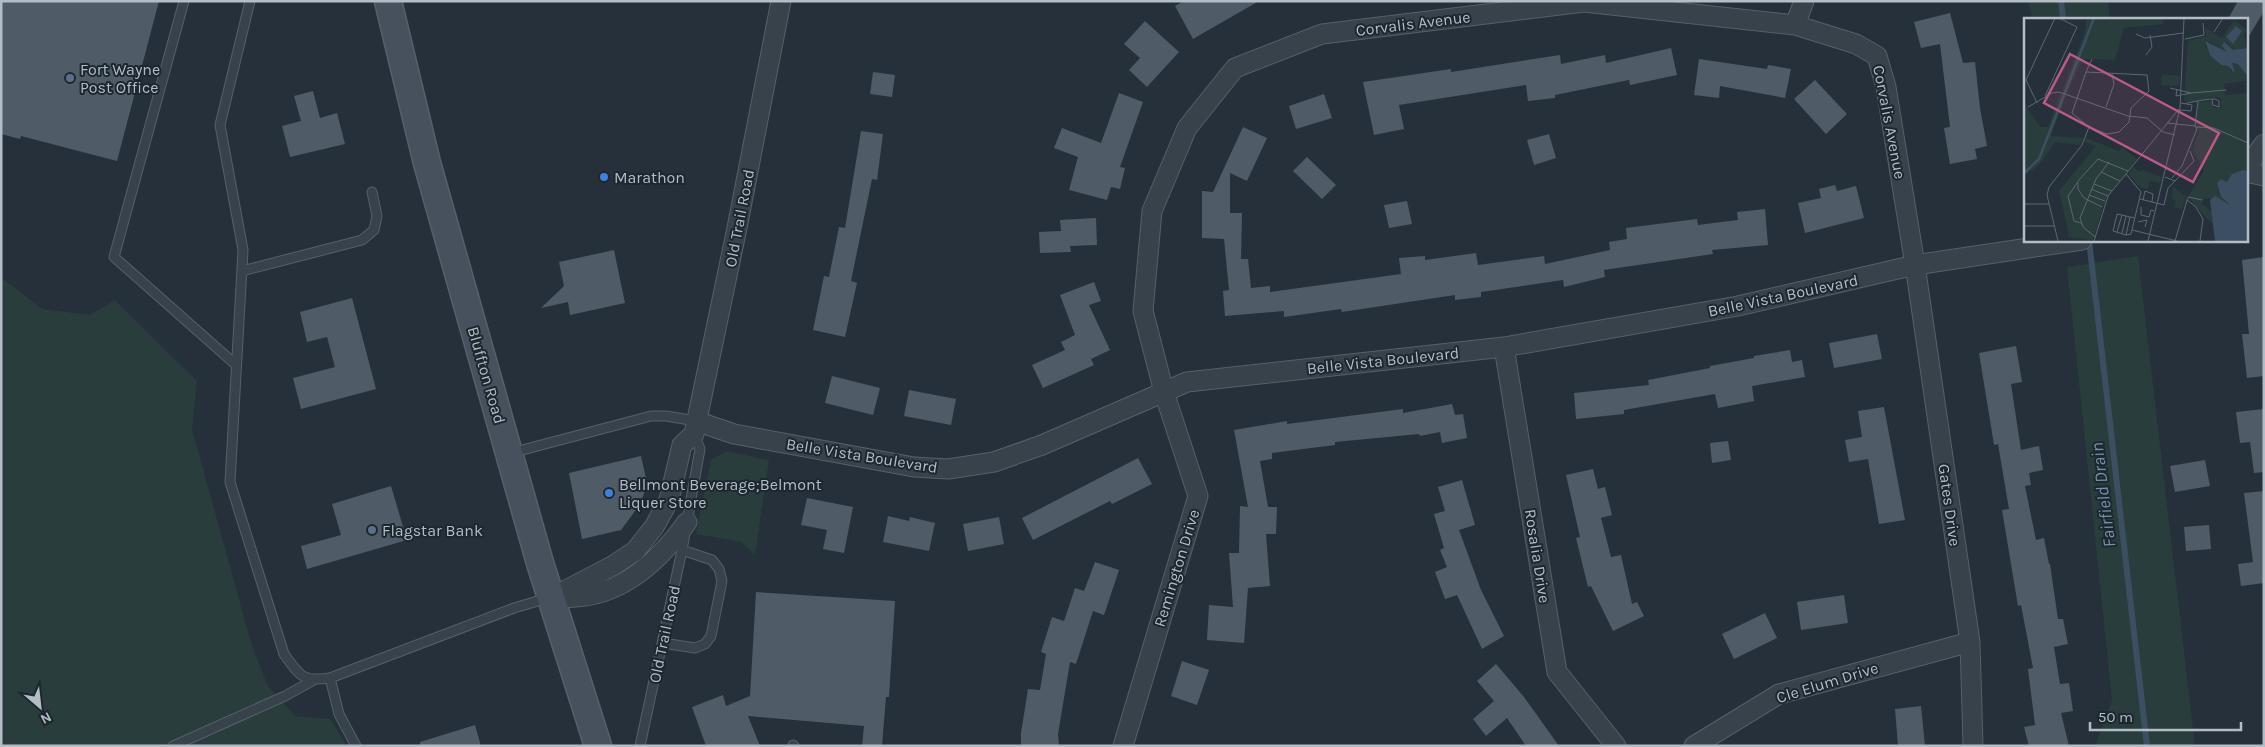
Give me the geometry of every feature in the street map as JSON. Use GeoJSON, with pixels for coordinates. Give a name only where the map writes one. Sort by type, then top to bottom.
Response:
{"type":"FeatureCollection","features":[{"type":"Feature","properties":{"kind":"main road","name":"Bluffton Road"},"geometry":{"type":"LineString","coordinates":[[388,1],[427,163],[550,598],[598,746]]}},
{"type":"Feature","properties":{"kind":"street","name":"Old Trail Road"},"geometry":{"type":"LineString","coordinates":[[550,598],[635,551],[654,528],[669,500],[682,445],[695,428],[737,228],[781,1]]}},
{"type":"Feature","properties":{"kind":"street"},"geometry":{"type":"LineString","coordinates":[[1795,25],[1804,1]]}},
{"type":"Feature","properties":{"kind":"street","name":"Corvalis Avenue"},"geometry":{"type":"LineString","coordinates":[[1164,392],[1143,311],[1152,211],[1187,128],[1236,68],[1322,34],[1584,2],[1795,25],[1856,44],[1877,56],[1886,87],[1915,266]]}},
{"type":"Feature","properties":{"kind":"street"},"geometry":{"type":"LineString","coordinates":[[2248,168],[2264,144]]}},
{"type":"Feature","properties":{"kind":"street"},"geometry":{"type":"LineString","coordinates":[[2248,172],[2264,176]]}},
{"type":"Feature","properties":{"kind":"street","name":"Belle Vista Boulevard"},"geometry":{"type":"LineString","coordinates":[[695,428],[914,467],[948,469],[994,462],[1026,451],[1187,382],[1504,347],[1738,306],[1915,266],[2075,241]]}},
{"type":"Feature","properties":{"kind":"street","name":"Gates Drive"},"geometry":{"type":"LineString","coordinates":[[1915,266],[1970,642],[1973,746]]}},
{"type":"Feature","properties":{"kind":"street","name":"Rosalia Drive"},"geometry":{"type":"LineString","coordinates":[[1504,347],[1557,672],[1616,746]]}},
{"type":"Feature","properties":{"kind":"street","name":"Remington Drive"},"geometry":{"type":"LineString","coordinates":[[1123,746],[1198,496],[1164,392]]}},
{"type":"Feature","properties":{"kind":"street","name":"Old Trail Road"},"geometry":{"type":"LineString","coordinates":[[550,598],[586,596],[617,587],[642,570],[672,543],[687,522]]}},
{"type":"Feature","properties":{"kind":"street","name":"Cle Elum Drive"},"geometry":{"type":"LineString","coordinates":[[1694,746],[1779,694],[1970,642]]}},
{"type":"Feature","properties":{"kind":"lane"},"geometry":{"type":"LineString","coordinates":[[184,1],[114,257],[236,364]]}},
{"type":"Feature","properties":{"kind":"lane"},"geometry":{"type":"LineString","coordinates":[[250,1],[220,125],[243,250],[230,482],[284,654],[297,673],[312,681]]}},
{"type":"Feature","properties":{"kind":"lane"},"geometry":{"type":"LineString","coordinates":[[242,271],[362,240],[374,230],[377,216],[372,192]]}},
{"type":"Feature","properties":{"kind":"lane"},"geometry":{"type":"LineString","coordinates":[[509,453],[651,416],[666,416],[695,428]]}},
{"type":"Feature","properties":{"kind":"lane","name":"Old Trail Road"},"geometry":{"type":"LineString","coordinates":[[640,746],[682,550],[700,449],[695,428]]}},
{"type":"Feature","properties":{"kind":"lane"},"geometry":{"type":"LineString","coordinates":[[663,643],[696,648],[705,644],[711,636],[722,581],[719,569],[712,560],[682,550]]}},
{"type":"Feature","properties":{"kind":"lane"},"geometry":{"type":"LineString","coordinates":[[173,746],[285,696],[312,681],[330,678],[514,608],[550,598]]}},
{"type":"Feature","properties":{"kind":"lane"},"geometry":{"type":"LineString","coordinates":[[330,678],[339,714],[356,746]]}},
{"type":"Feature","properties":{"kind":"green space"},"geometry":{"type":"Polygon","coordinates":[[[2029,1],[2108,1],[2110,18],[2032,18],[2029,1]]]}},
{"type":"Feature","properties":{"kind":"green space"},"geometry":{"type":"Polygon","coordinates":[[[2138,256],[2195,746],[2095,746],[2112,700],[2067,267],[2138,256]]]}},
{"type":"Feature","properties":{"kind":"green space"},"geometry":{"type":"Polygon","coordinates":[[[1,277],[42,309],[90,315],[115,300],[197,381],[192,429],[252,646],[268,686],[295,716],[330,719],[347,746],[1,746],[1,277]]]}},
{"type":"Feature","properties":{"kind":"green space"},"geometry":{"type":"Polygon","coordinates":[[[726,451],[769,460],[755,555],[741,542],[696,534],[711,460],[726,451]]]}},
{"type":"Feature","properties":{"kind":"building","name":"Fort Wayne Post Office"},"geometry":{"type":"Polygon","coordinates":[[[1,1],[159,1],[117,161],[21,136],[20,139],[1,134],[1,1]]]}},
{"type":"Feature","properties":{"kind":"building"},"geometry":{"type":"Polygon","coordinates":[[[1184,1],[1259,1],[1193,39],[1175,6],[1184,1]]]}},
{"type":"Feature","properties":{"kind":"building"},"geometry":{"type":"Polygon","coordinates":[[[2238,1],[2264,1],[2264,11],[2248,38],[2248,18],[2229,18],[2238,1]]]}},
{"type":"Feature","properties":{"kind":"building"},"geometry":{"type":"Polygon","coordinates":[[[1950,13],[1963,63],[1975,62],[1980,108],[1987,146],[1975,149],[1977,159],[1950,164],[1944,128],[1950,127],[1940,44],[1921,48],[1914,22],[1950,13]]]}},
{"type":"Feature","properties":{"kind":"building"},"geometry":{"type":"Polygon","coordinates":[[[1145,21],[1179,52],[1147,87],[1129,70],[1140,58],[1124,44],[1145,21]]]}},
{"type":"Feature","properties":{"kind":"building"},"geometry":{"type":"Polygon","coordinates":[[[1671,48],[1677,75],[1630,85],[1629,80],[1555,95],[1555,98],[1528,101],[1526,85],[1399,105],[1404,129],[1374,135],[1363,82],[1451,69],[1451,72],[1560,55],[1561,64],[1605,55],[1606,63],[1671,48]]]}},
{"type":"Feature","properties":{"kind":"building"},"geometry":{"type":"Polygon","coordinates":[[[1699,59],[1767,69],[1768,65],[1791,69],[1785,98],[1720,86],[1719,98],[1694,95],[1699,59]]]}},
{"type":"Feature","properties":{"kind":"building"},"geometry":{"type":"Polygon","coordinates":[[[873,72],[895,75],[892,97],[870,94],[873,72]]]}},
{"type":"Feature","properties":{"kind":"building"},"geometry":{"type":"Polygon","coordinates":[[[1815,80],[1847,114],[1826,134],[1794,99],[1815,80]]]}},
{"type":"Feature","properties":{"kind":"building"},"geometry":{"type":"Polygon","coordinates":[[[313,91],[320,118],[337,113],[345,144],[290,157],[282,126],[301,121],[294,96],[313,91]]]}},
{"type":"Feature","properties":{"kind":"building"},"geometry":{"type":"Polygon","coordinates":[[[1119,93],[1143,102],[1120,167],[1125,168],[1120,189],[1111,187],[1107,200],[1069,190],[1078,157],[1054,148],[1062,128],[1101,143],[1119,93]]]}},
{"type":"Feature","properties":{"kind":"building"},"geometry":{"type":"Polygon","coordinates":[[[1324,94],[1332,118],[1296,129],[1289,106],[1324,94]]]}},
{"type":"Feature","properties":{"kind":"building"},"geometry":{"type":"Polygon","coordinates":[[[1243,127],[1267,138],[1247,181],[1230,173],[1230,213],[1242,213],[1241,259],[1248,259],[1251,288],[1270,286],[1270,292],[1401,274],[1399,258],[1425,256],[1425,260],[1476,253],[1478,265],[1544,256],[1545,264],[1610,250],[1609,242],[1627,239],[1626,228],[1697,219],[1698,225],[1738,220],[1737,212],[1765,209],[1768,245],[1712,250],[1713,254],[1604,270],[1605,277],[1564,287],[1563,280],[1481,292],[1481,297],[1455,300],[1455,295],[1342,312],[1341,309],[1284,317],[1284,311],[1225,316],[1223,291],[1229,290],[1224,239],[1202,238],[1202,191],[1213,192],[1243,127]]]}},
{"type":"Feature","properties":{"kind":"building"},"geometry":{"type":"Polygon","coordinates":[[[861,131],[883,134],[877,180],[872,179],[851,281],[857,283],[845,337],[813,330],[824,276],[829,277],[839,227],[845,228],[861,131]]]}},
{"type":"Feature","properties":{"kind":"building"},"geometry":{"type":"Polygon","coordinates":[[[1549,134],[1556,158],[1534,165],[1527,140],[1549,134]]]}},
{"type":"Feature","properties":{"kind":"building"},"geometry":{"type":"Polygon","coordinates":[[[1307,157],[1336,185],[1322,199],[1293,171],[1307,157]]]}},
{"type":"Feature","properties":{"kind":"building"},"geometry":{"type":"Polygon","coordinates":[[[1835,185],[1837,191],[1856,186],[1864,218],[1805,233],[1798,203],[1821,198],[1819,189],[1835,185]]]}},
{"type":"Feature","properties":{"kind":"building"},"geometry":{"type":"Polygon","coordinates":[[[1407,201],[1412,224],[1389,228],[1384,205],[1407,201]]]}},
{"type":"Feature","properties":{"kind":"building"},"geometry":{"type":"Polygon","coordinates":[[[1096,218],[1097,245],[1070,246],[1071,252],[1040,253],[1039,232],[1061,231],[1060,220],[1096,218]]]}},
{"type":"Feature","properties":{"kind":"building"},"geometry":{"type":"Polygon","coordinates":[[[614,250],[625,303],[570,315],[568,302],[541,308],[564,286],[559,262],[614,250]]]}},
{"type":"Feature","properties":{"kind":"building"},"geometry":{"type":"Polygon","coordinates":[[[2264,257],[2264,376],[2247,378],[2242,334],[2249,334],[2242,260],[2264,257]]]}},
{"type":"Feature","properties":{"kind":"building"},"geometry":{"type":"Polygon","coordinates":[[[1094,282],[1101,301],[1089,305],[1110,350],[1091,359],[1094,365],[1043,388],[1032,365],[1065,350],[1061,342],[1075,335],[1060,295],[1094,282]]]}},
{"type":"Feature","properties":{"kind":"building"},"geometry":{"type":"Polygon","coordinates":[[[352,298],[376,389],[301,409],[293,378],[335,367],[327,337],[307,342],[300,312],[352,298]]]}},
{"type":"Feature","properties":{"kind":"building"},"geometry":{"type":"Polygon","coordinates":[[[1877,334],[1882,359],[1834,368],[1829,343],[1877,334]]]}},
{"type":"Feature","properties":{"kind":"building"},"geometry":{"type":"Polygon","coordinates":[[[2016,346],[2022,382],[2011,384],[2021,450],[2039,446],[2043,470],[2029,473],[2031,485],[2025,486],[2036,540],[2044,538],[2058,619],[2063,619],[2068,644],[2054,647],[2060,684],[2069,683],[2073,711],[2061,713],[2069,746],[2029,746],[2024,727],[2035,725],[2028,669],[2033,668],[2021,605],[2018,606],[2002,510],[2009,509],[1998,444],[1994,445],[1979,353],[2016,346]]]}},
{"type":"Feature","properties":{"kind":"building"},"geometry":{"type":"Polygon","coordinates":[[[1790,350],[1792,362],[1802,360],[1805,377],[1752,386],[1754,401],[1718,408],[1715,394],[1624,410],[1624,414],[1576,419],[1574,393],[1649,385],[1648,380],[1710,368],[1710,366],[1754,358],[1754,356],[1790,350]]]}},
{"type":"Feature","properties":{"kind":"building"},"geometry":{"type":"Polygon","coordinates":[[[832,376],[880,388],[873,415],[825,403],[832,376]]]}},
{"type":"Feature","properties":{"kind":"building"},"geometry":{"type":"Polygon","coordinates":[[[909,390],[956,399],[951,425],[904,416],[909,390]]]}},
{"type":"Feature","properties":{"kind":"building"},"geometry":{"type":"Polygon","coordinates":[[[1452,404],[1455,415],[1463,414],[1467,438],[1442,443],[1440,432],[1420,436],[1419,434],[1335,442],[1335,445],[1272,453],[1272,459],[1260,461],[1268,507],[1277,507],[1276,534],[1266,534],[1270,586],[1248,588],[1244,643],[1207,640],[1209,605],[1233,607],[1229,553],[1239,553],[1240,506],[1248,507],[1234,430],[1287,421],[1287,424],[1403,409],[1403,413],[1452,404]]]}},
{"type":"Feature","properties":{"kind":"building"},"geometry":{"type":"Polygon","coordinates":[[[1884,407],[1905,520],[1879,524],[1868,459],[1849,462],[1845,440],[1862,437],[1858,411],[1884,407]]]}},
{"type":"Feature","properties":{"kind":"building"},"geometry":{"type":"Polygon","coordinates":[[[2264,409],[2264,472],[2254,473],[2250,442],[2240,443],[2236,412],[2264,409]]]}},
{"type":"Feature","properties":{"kind":"building"},"geometry":{"type":"Polygon","coordinates":[[[1728,441],[1731,460],[1712,463],[1710,443],[1728,441]]]}},
{"type":"Feature","properties":{"kind":"building","name":"Bellmont Beverage;Belmont Liquer Store"},"geometry":{"type":"Polygon","coordinates":[[[641,456],[647,483],[641,503],[621,530],[582,539],[569,473],[641,456]]]}},
{"type":"Feature","properties":{"kind":"building"},"geometry":{"type":"Polygon","coordinates":[[[1138,458],[1152,484],[1112,504],[1110,501],[1033,540],[1022,518],[1138,458]]]}},
{"type":"Feature","properties":{"kind":"building"},"geometry":{"type":"Polygon","coordinates":[[[2205,460],[2210,486],[2175,492],[2170,466],[2205,460]]]}},
{"type":"Feature","properties":{"kind":"building"},"geometry":{"type":"Polygon","coordinates":[[[1593,469],[1598,489],[1605,487],[1612,515],[1601,518],[1611,557],[1621,555],[1632,604],[1637,602],[1644,616],[1613,631],[1591,586],[1588,587],[1576,538],[1580,537],[1566,475],[1593,469]]]}},
{"type":"Feature","properties":{"kind":"building"},"geometry":{"type":"Polygon","coordinates":[[[1462,480],[1475,525],[1459,530],[1481,590],[1504,636],[1482,649],[1457,595],[1445,599],[1435,572],[1447,567],[1440,550],[1444,548],[1434,514],[1445,511],[1438,487],[1462,480]]]}},
{"type":"Feature","properties":{"kind":"building","name":"Flagstar Bank"},"geometry":{"type":"Polygon","coordinates":[[[391,486],[407,540],[307,569],[301,546],[341,535],[332,504],[391,486]]]}},
{"type":"Feature","properties":{"kind":"building"},"geometry":{"type":"Polygon","coordinates":[[[2264,491],[2264,583],[2241,586],[2238,564],[2253,562],[2244,493],[2264,491]]]}},
{"type":"Feature","properties":{"kind":"building"},"geometry":{"type":"Polygon","coordinates":[[[807,498],[853,507],[844,553],[823,549],[827,530],[801,525],[807,498]]]}},
{"type":"Feature","properties":{"kind":"building"},"geometry":{"type":"Polygon","coordinates":[[[888,516],[909,521],[910,517],[935,523],[929,551],[883,542],[888,516]]]}},
{"type":"Feature","properties":{"kind":"building"},"geometry":{"type":"Polygon","coordinates":[[[999,517],[1004,544],[968,551],[963,524],[999,517]]]}},
{"type":"Feature","properties":{"kind":"building"},"geometry":{"type":"Polygon","coordinates":[[[2209,525],[2211,549],[2186,551],[2184,527],[2209,525]]]}},
{"type":"Feature","properties":{"kind":"building"},"geometry":{"type":"Polygon","coordinates":[[[1095,562],[1119,570],[1104,615],[1093,611],[1076,664],[1070,662],[1058,734],[1059,746],[1021,746],[1021,733],[1028,689],[1040,690],[1046,654],[1041,652],[1052,617],[1064,621],[1075,588],[1084,591],[1095,562]]]}},
{"type":"Feature","properties":{"kind":"building"},"geometry":{"type":"Polygon","coordinates":[[[756,592],[895,601],[889,697],[886,697],[882,746],[862,746],[864,726],[748,716],[760,746],[706,746],[692,707],[723,695],[726,706],[750,696],[756,592]]]}},
{"type":"Feature","properties":{"kind":"building"},"geometry":{"type":"Polygon","coordinates":[[[1844,595],[1848,623],[1801,630],[1797,602],[1844,595]]]}},
{"type":"Feature","properties":{"kind":"building"},"geometry":{"type":"Polygon","coordinates":[[[1765,613],[1777,638],[1734,659],[1722,634],[1765,613]]]}},
{"type":"Feature","properties":{"kind":"building"},"geometry":{"type":"Polygon","coordinates":[[[1182,661],[1209,670],[1197,705],[1171,696],[1182,661]]]}},
{"type":"Feature","properties":{"kind":"building"},"geometry":{"type":"Polygon","coordinates":[[[1496,664],[1524,697],[1559,746],[1526,746],[1507,718],[1486,736],[1473,719],[1494,701],[1477,681],[1496,664]]]}},
{"type":"Feature","properties":{"kind":"building"},"geometry":{"type":"Polygon","coordinates":[[[1921,706],[1925,746],[1898,746],[1895,709],[1921,706]]]}},
{"type":"Feature","properties":{"kind":"building"},"geometry":{"type":"Polygon","coordinates":[[[475,725],[481,746],[420,746],[420,742],[475,725]]]}},
{"type":"Feature","properties":{"kind":"waterway","name":"Fairfield Drain"},"geometry":{"type":"LineString","coordinates":[[2061,1],[2063,18]]}},
{"type":"Feature","properties":{"kind":"waterway","name":"Fairfield Drain"},"geometry":{"type":"LineString","coordinates":[[2089,241],[2147,746]]}},
{"type":"Feature","properties":{"kind":"place","name":"Fort Wayne Post Office"},"geometry":{"type":"Point","coordinates":[70,78]}},
{"type":"Feature","properties":{"kind":"place","name":"Marathon"},"geometry":{"type":"Point","coordinates":[604,177]}},
{"type":"Feature","properties":{"kind":"place","name":"Bellmont Beverage;Belmont Liquer Store"},"geometry":{"type":"Point","coordinates":[609,493]}},
{"type":"Feature","properties":{"kind":"place","name":"Flagstar Bank"},"geometry":{"type":"Point","coordinates":[372,530]}}]}
